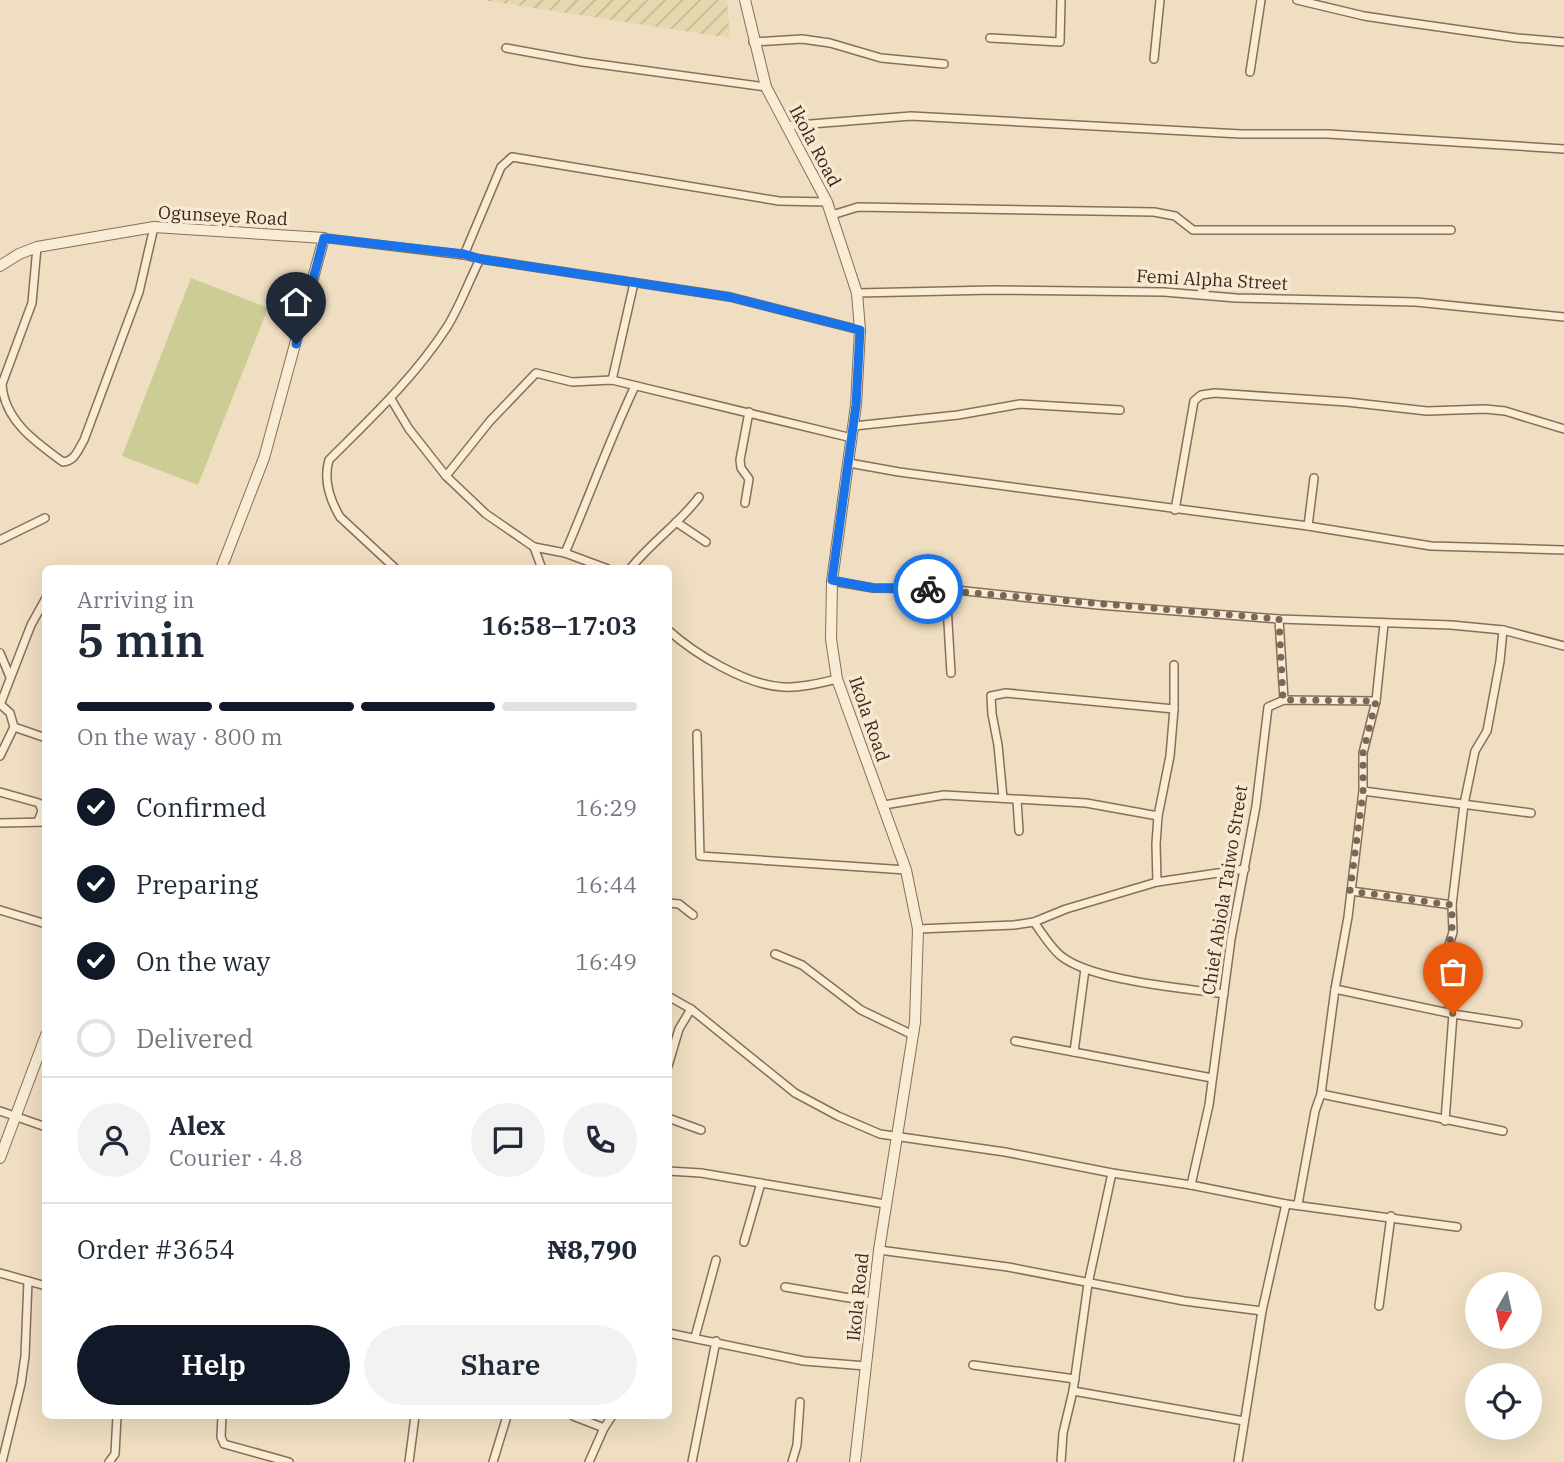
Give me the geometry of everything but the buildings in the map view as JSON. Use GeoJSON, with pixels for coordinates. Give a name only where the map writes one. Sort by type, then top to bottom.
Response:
{"type":"FeatureCollection","features":[{"type":"Feature","properties":{"kind":"street","name":"Ikola Road"},"geometry":{"type":"LineString","coordinates":[[744,0],[766,86],[827,202],[857,293],[860,330],[854,426],[832,580],[831,639],[837,679],[906,870],[918,929],[913,1035],[885,1205],[855,1462]]}},
{"type":"Feature","properties":{"kind":"street"},"geometry":{"type":"LineString","coordinates":[[990,38],[1057,43],[1061,39],[1061,0]]}},
{"type":"Feature","properties":{"kind":"street"},"geometry":{"type":"LineString","coordinates":[[1154,60],[1160,0]]}},
{"type":"Feature","properties":{"kind":"street"},"geometry":{"type":"LineString","coordinates":[[1250,72],[1261,0]]}},
{"type":"Feature","properties":{"kind":"street"},"geometry":{"type":"LineString","coordinates":[[1297,0],[1377,18],[1564,42]]}},
{"type":"Feature","properties":{"kind":"street"},"geometry":{"type":"LineString","coordinates":[[753,42],[802,39],[830,43],[881,58],[944,64]]}},
{"type":"Feature","properties":{"kind":"street"},"geometry":{"type":"LineString","coordinates":[[506,48],[583,62],[766,86]]}},
{"type":"Feature","properties":{"kind":"street"},"geometry":{"type":"LineString","coordinates":[[786,126],[911,116],[1241,134],[1328,134],[1564,149]]}},
{"type":"Feature","properties":{"kind":"street"},"geometry":{"type":"LineString","coordinates":[[464,254],[496,176],[506,160],[512,157],[779,201],[827,202]]}},
{"type":"Feature","properties":{"kind":"street"},"geometry":{"type":"LineString","coordinates":[[832,215],[858,206],[1127,211],[1175,216],[1193,230],[1451,230]]}},
{"type":"Feature","properties":{"kind":"street"},"geometry":{"type":"LineString","coordinates":[[37,247],[32,303],[2,390],[13,417],[24,431],[63,462],[71,461],[84,440],[139,292],[154,227]]}},
{"type":"Feature","properties":{"kind":"street","name":"Ogunseye Road"},"geometry":{"type":"LineString","coordinates":[[0,266],[37,247],[154,227],[324,238]]}},
{"type":"Feature","properties":{"kind":"street"},"geometry":{"type":"LineString","coordinates":[[223,565],[264,458],[324,238],[464,254],[480,259],[730,297],[860,330]]}},
{"type":"Feature","properties":{"kind":"street"},"geometry":{"type":"LineString","coordinates":[[392,565],[340,517],[325,473],[328,460],[391,398],[418,367],[448,325],[480,259]]}},
{"type":"Feature","properties":{"kind":"street"},"geometry":{"type":"LineString","coordinates":[[612,380],[634,283]]}},
{"type":"Feature","properties":{"kind":"street","name":"Femi Alpha Street"},"geometry":{"type":"LineString","coordinates":[[857,293],[993,290],[1164,292],[1236,298],[1416,302],[1564,317]]}},
{"type":"Feature","properties":{"kind":"street"},"geometry":{"type":"LineString","coordinates":[[446,476],[490,421],[534,374],[540,373],[572,382],[612,380],[852,438]]}},
{"type":"Feature","properties":{"kind":"street"},"geometry":{"type":"LineString","coordinates":[[565,553],[590,496],[608,443],[635,386]]}},
{"type":"Feature","properties":{"kind":"street"},"geometry":{"type":"LineString","coordinates":[[1175,510],[1194,401],[1201,395],[1215,393],[1347,402],[1427,411],[1485,409],[1505,411],[1564,429]]}},
{"type":"Feature","properties":{"kind":"street"},"geometry":{"type":"LineString","coordinates":[[391,398],[409,429],[446,476],[486,514],[534,547],[565,553],[597,565]]}},
{"type":"Feature","properties":{"kind":"street"},"geometry":{"type":"LineString","coordinates":[[854,426],[958,415],[1020,404],[1120,410]]}},
{"type":"Feature","properties":{"kind":"street"},"geometry":{"type":"LineString","coordinates":[[745,503],[748,479],[740,460],[749,412]]}},
{"type":"Feature","properties":{"kind":"street"},"geometry":{"type":"LineString","coordinates":[[849,463],[1175,510],[1308,526],[1432,546],[1564,550]]}},
{"type":"Feature","properties":{"kind":"street"},"geometry":{"type":"LineString","coordinates":[[1308,526],[1314,478]]}},
{"type":"Feature","properties":{"kind":"street"},"geometry":{"type":"LineString","coordinates":[[633,565],[699,496]]}},
{"type":"Feature","properties":{"kind":"street"},"geometry":{"type":"LineString","coordinates":[[0,540],[46,518]]}},
{"type":"Feature","properties":{"kind":"street"},"geometry":{"type":"LineString","coordinates":[[676,522],[706,542]]}},
{"type":"Feature","properties":{"kind":"street"},"geometry":{"type":"LineString","coordinates":[[534,547],[540,565]]}},
{"type":"Feature","properties":{"kind":"street"},"geometry":{"type":"LineString","coordinates":[[832,580],[873,588],[946,589],[1098,605],[1279,619],[1451,625],[1503,630],[1564,646]]}},
{"type":"Feature","properties":{"kind":"street"},"geometry":{"type":"LineString","coordinates":[[946,589],[951,673]]}},
{"type":"Feature","properties":{"kind":"street"},"geometry":{"type":"LineString","coordinates":[[0,756],[15,727],[10,713],[0,704],[31,625],[42,605]]}},
{"type":"Feature","properties":{"kind":"street"},"geometry":{"type":"LineString","coordinates":[[1279,619],[1283,700],[1376,701]]}},
{"type":"Feature","properties":{"kind":"street"},"geometry":{"type":"LineString","coordinates":[[1298,1204],[1315,1111],[1321,1094],[1363,792],[1363,753],[1376,701],[1384,624]]}},
{"type":"Feature","properties":{"kind":"street"},"geometry":{"type":"LineString","coordinates":[[1445,1121],[1453,1014],[1445,995],[1450,960],[1452,905],[1464,804],[1475,751],[1487,731],[1503,630]]}},
{"type":"Feature","properties":{"kind":"street"},"geometry":{"type":"LineString","coordinates":[[672,633],[713,662],[764,685],[793,687],[837,679]]}},
{"type":"Feature","properties":{"kind":"street"},"geometry":{"type":"LineString","coordinates":[[0,653],[10,677]]}},
{"type":"Feature","properties":{"kind":"street"},"geometry":{"type":"LineString","coordinates":[[1157,883],[1158,816],[1170,757],[1174,666]]}},
{"type":"Feature","properties":{"kind":"street"},"geometry":{"type":"LineString","coordinates":[[1003,798],[991,696],[1006,693],[1174,709]]}},
{"type":"Feature","properties":{"kind":"street","name":"Chief Abiola Taiwo Street"},"geometry":{"type":"LineString","coordinates":[[1191,1185],[1209,1105],[1231,939],[1256,806],[1266,713],[1268,708],[1283,700]]}},
{"type":"Feature","properties":{"kind":"street"},"geometry":{"type":"LineString","coordinates":[[15,727],[42,737]]}},
{"type":"Feature","properties":{"kind":"street"},"geometry":{"type":"LineString","coordinates":[[697,734],[700,856],[906,870]]}},
{"type":"Feature","properties":{"kind":"street"},"geometry":{"type":"LineString","coordinates":[[0,792],[39,803],[42,811],[42,821],[0,824]]}},
{"type":"Feature","properties":{"kind":"street"},"geometry":{"type":"LineString","coordinates":[[1363,792],[1531,813]]}},
{"type":"Feature","properties":{"kind":"street"},"geometry":{"type":"LineString","coordinates":[[884,805],[944,795],[1086,803],[1158,816]]}},
{"type":"Feature","properties":{"kind":"street"},"geometry":{"type":"LineString","coordinates":[[1017,800],[1018,831]]}},
{"type":"Feature","properties":{"kind":"street"},"geometry":{"type":"LineString","coordinates":[[918,929],[1034,922],[1066,909],[1157,883],[1245,869]]}},
{"type":"Feature","properties":{"kind":"street"},"geometry":{"type":"LineString","coordinates":[[1350,891],[1452,905]]}},
{"type":"Feature","properties":{"kind":"street"},"geometry":{"type":"LineString","coordinates":[[672,902],[676,902],[693,915]]}},
{"type":"Feature","properties":{"kind":"street"},"geometry":{"type":"LineString","coordinates":[[0,910],[42,923]]}},
{"type":"Feature","properties":{"kind":"street"},"geometry":{"type":"LineString","coordinates":[[1034,922],[1061,956],[1085,969],[1146,983],[1224,993]]}},
{"type":"Feature","properties":{"kind":"street"},"geometry":{"type":"LineString","coordinates":[[775,954],[802,965],[862,1010],[913,1035]]}},
{"type":"Feature","properties":{"kind":"street"},"geometry":{"type":"LineString","coordinates":[[1074,1052],[1085,969]]}},
{"type":"Feature","properties":{"kind":"street"},"geometry":{"type":"LineString","coordinates":[[1335,989],[1453,1014],[1518,1024]]}},
{"type":"Feature","properties":{"kind":"street"},"geometry":{"type":"LineString","coordinates":[[672,998],[691,1009],[795,1093],[880,1134],[1005,1152],[1112,1174],[1191,1185],[1286,1204],[1391,1216],[1457,1227]]}},
{"type":"Feature","properties":{"kind":"street"},"geometry":{"type":"LineString","coordinates":[[672,1051],[678,1029],[691,1009]]}},
{"type":"Feature","properties":{"kind":"street"},"geometry":{"type":"LineString","coordinates":[[1015,1041],[1212,1078]]}},
{"type":"Feature","properties":{"kind":"street"},"geometry":{"type":"LineString","coordinates":[[0,1158],[42,1045]]}},
{"type":"Feature","properties":{"kind":"street"},"geometry":{"type":"LineString","coordinates":[[1321,1094],[1503,1132]]}},
{"type":"Feature","properties":{"kind":"street"},"geometry":{"type":"LineString","coordinates":[[0,1111],[42,1126]]}},
{"type":"Feature","properties":{"kind":"street"},"geometry":{"type":"LineString","coordinates":[[672,1119],[701,1130]]}},
{"type":"Feature","properties":{"kind":"street"},"geometry":{"type":"LineString","coordinates":[[672,1171],[701,1173],[885,1205]]}},
{"type":"Feature","properties":{"kind":"street"},"geometry":{"type":"LineString","coordinates":[[1061,1462],[1063,1433],[1073,1391],[1088,1284],[1112,1174]]}},
{"type":"Feature","properties":{"kind":"street"},"geometry":{"type":"LineString","coordinates":[[744,1242],[761,1183]]}},
{"type":"Feature","properties":{"kind":"street"},"geometry":{"type":"LineString","coordinates":[[1238,1462],[1262,1311],[1286,1204]]}},
{"type":"Feature","properties":{"kind":"street"},"geometry":{"type":"LineString","coordinates":[[1379,1306],[1391,1216]]}},
{"type":"Feature","properties":{"kind":"street"},"geometry":{"type":"LineString","coordinates":[[879,1250],[1007,1267],[1184,1301],[1262,1311]]}},
{"type":"Feature","properties":{"kind":"street"},"geometry":{"type":"LineString","coordinates":[[695,1337],[716,1259]]}},
{"type":"Feature","properties":{"kind":"street"},"geometry":{"type":"LineString","coordinates":[[0,1273],[42,1285]]}},
{"type":"Feature","properties":{"kind":"street"},"geometry":{"type":"LineString","coordinates":[[2,1462],[22,1375],[28,1282]]}},
{"type":"Feature","properties":{"kind":"street"},"geometry":{"type":"LineString","coordinates":[[785,1287],[873,1302]]}},
{"type":"Feature","properties":{"kind":"street"},"geometry":{"type":"LineString","coordinates":[[672,1334],[804,1361],[866,1366]]}},
{"type":"Feature","properties":{"kind":"street"},"geometry":{"type":"LineString","coordinates":[[692,1462],[716,1341]]}},
{"type":"Feature","properties":{"kind":"street"},"geometry":{"type":"LineString","coordinates":[[973,1365],[1075,1379]]}},
{"type":"Feature","properties":{"kind":"street"},"geometry":{"type":"LineString","coordinates":[[1073,1391],[1244,1421]]}},
{"type":"Feature","properties":{"kind":"street"},"geometry":{"type":"LineString","coordinates":[[792,1462],[797,1445],[800,1402]]}},
{"type":"Feature","properties":{"kind":"street"},"geometry":{"type":"LineString","coordinates":[[110,1462],[115,1454],[117,1419]]}},
{"type":"Feature","properties":{"kind":"street"},"geometry":{"type":"LineString","coordinates":[[222,1419],[221,1437],[224,1444],[289,1462]]}},
{"type":"Feature","properties":{"kind":"street"},"geometry":{"type":"LineString","coordinates":[[409,1462],[415,1419]]}},
{"type":"Feature","properties":{"kind":"street"},"geometry":{"type":"LineString","coordinates":[[493,1462],[507,1419]]}},
{"type":"Feature","properties":{"kind":"street"},"geometry":{"type":"LineString","coordinates":[[581,1419],[604,1428]]}},
{"type":"Feature","properties":{"kind":"street"},"geometry":{"type":"LineString","coordinates":[[589,1462],[610,1419]]}},
{"type":"Feature","properties":{"kind":"shaded area"},"geometry":{"type":"Polygon","coordinates":[[[482,0],[727,0],[730,38],[482,0]]]}},
{"type":"Feature","properties":{"kind":"green space"},"geometry":{"type":"Polygon","coordinates":[[[191,278],[268,308],[198,485],[122,456],[191,278]]]}},
{"type":"Feature","properties":{"kind":"way so far"},"geometry":{"type":"LineString","coordinates":[[928,589],[1279,619],[1283,700],[1376,701],[1363,753],[1363,792],[1350,891],[1452,905],[1450,960],[1445,995],[1453,1014]]}},
{"type":"Feature","properties":{"kind":"route"},"geometry":{"type":"LineString","coordinates":[[296,344],[324,238],[464,254],[480,259],[730,297],[860,330],[856,405],[832,580],[873,588],[928,589]]}}]}
